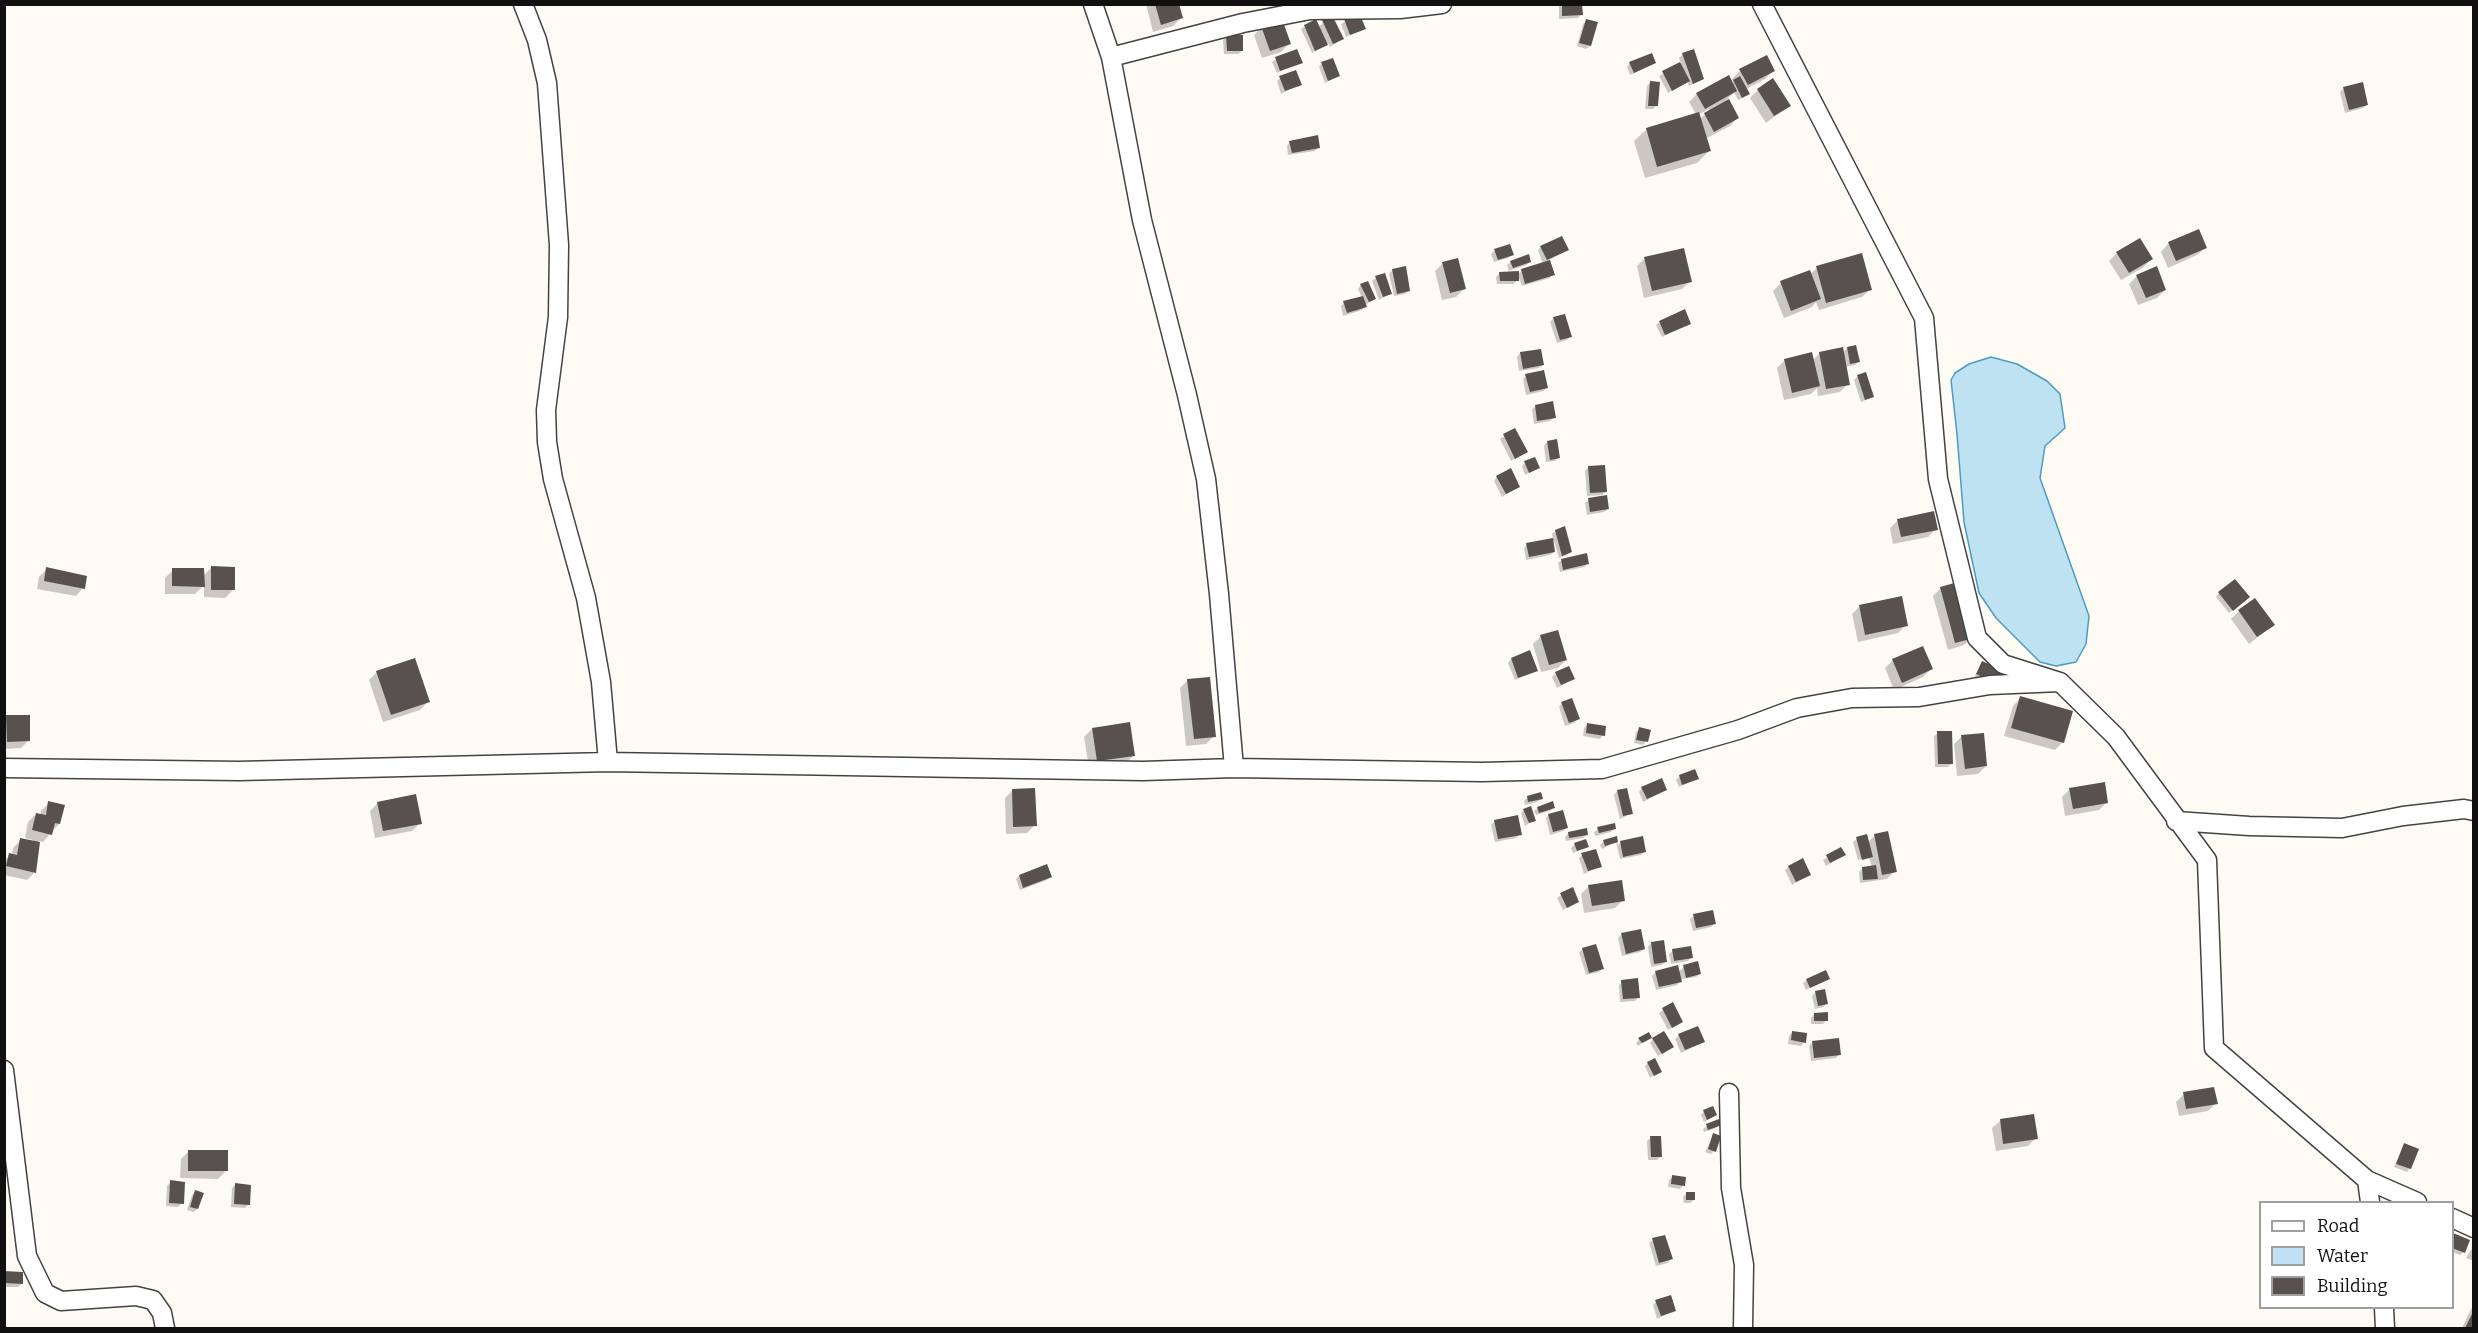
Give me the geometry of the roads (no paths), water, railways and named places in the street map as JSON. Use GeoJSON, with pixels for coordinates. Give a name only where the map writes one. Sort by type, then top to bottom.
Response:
{"type":"FeatureCollection","features":[{"type":"Feature","properties":{"kind":"street"},"geometry":{"type":"LineString","coordinates":[[523,4],[537,40],[547,83],[559,245],[558,317],[546,410],[547,442],[553,479],[586,598],[601,682],[608,762]]}},
{"type":"Feature","properties":{"kind":"street"},"geometry":{"type":"LineString","coordinates":[[1093,4],[1111,57],[1142,220],[1206,479],[1224,639],[1234,768]]}},
{"type":"Feature","properties":{"kind":"street"},"geometry":{"type":"LineString","coordinates":[[1111,57],[1243,23],[1310,10],[1400,9],[1442,4]]}},
{"type":"Feature","properties":{"kind":"street"},"geometry":{"type":"LineString","coordinates":[[1762,4],[1924,318],[1938,479],[1977,638],[2002,664],[2060,682],[2116,737],[2207,860],[2214,1048],[2367,1180],[2413,1201]]}},
{"type":"Feature","properties":{"kind":"street"},"geometry":{"type":"LineString","coordinates":[[4,768],[239,771],[608,762],[1143,771],[1234,768],[1482,772],[1602,769],[1738,730],[1797,708],[1841,700],[1919,696],[1990,685],[2060,682]]}},
{"type":"Feature","properties":{"kind":"street"},"geometry":{"type":"LineString","coordinates":[[2176,821],[2249,826],[2342,828],[2403,816],[2464,809],[2474,811]]}},
{"type":"Feature","properties":{"kind":"street"},"geometry":{"type":"LineString","coordinates":[[4,1070],[27,1256],[45,1293],[61,1301],[136,1296],[153,1300],[162,1313],[165,1329]]}},
{"type":"Feature","properties":{"kind":"street"},"geometry":{"type":"LineString","coordinates":[[1729,1093],[1731,1188],[1744,1265],[1743,1329]]}},
{"type":"Feature","properties":{"kind":"street"},"geometry":{"type":"LineString","coordinates":[[2367,1180],[2370,1201]]}},
{"type":"Feature","properties":{"kind":"street"},"geometry":{"type":"LineString","coordinates":[[2454,1219],[2474,1228]]}},
{"type":"Feature","properties":{"kind":"street"},"geometry":{"type":"LineString","coordinates":[[2384,1309],[2385,1329]]}},
{"type":"Feature","properties":{"kind":"water"},"geometry":{"type":"Polygon","coordinates":[[[1991,357],[2017,364],[2047,381],[2060,394],[2065,428],[2045,446],[2040,478],[2089,616],[2086,644],[2076,662],[2056,666],[2040,662],[1996,618],[1979,593],[1964,522],[1951,380],[1955,373],[1969,364],[1991,357]]]}}]}
